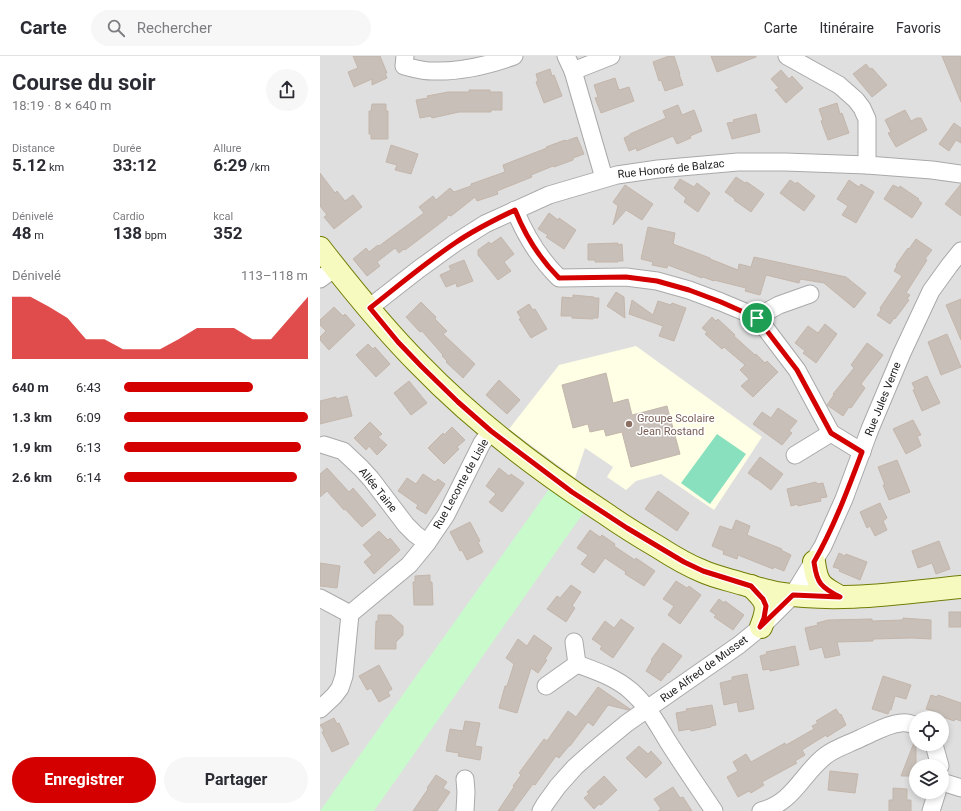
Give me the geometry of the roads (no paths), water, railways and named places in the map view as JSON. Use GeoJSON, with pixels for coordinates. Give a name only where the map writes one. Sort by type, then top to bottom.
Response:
{"type":"FeatureCollection","features":[{"type":"Feature","properties":{"kind":"street"},"geometry":{"type":"LineString","coordinates":[[405,56],[404,66],[430,71],[454,71],[514,56]]}},
{"type":"Feature","properties":{"kind":"street"},"geometry":{"type":"LineString","coordinates":[[604,178],[569,64],[611,56]]}},
{"type":"Feature","properties":{"kind":"street"},"geometry":{"type":"LineString","coordinates":[[787,56],[839,85],[856,100],[862,108],[867,119],[867,165]]}},
{"type":"Feature","properties":{"kind":"street","name":"Rue Honoré de Balzac"},"geometry":{"type":"LineString","coordinates":[[370,308],[419,269],[455,243],[485,224],[549,195],[617,175],[658,169],[738,162],[867,165],[932,170],[961,174]]}},
{"type":"Feature","properties":{"kind":"street"},"geometry":{"type":"LineString","coordinates":[[515,210],[521,226],[552,271],[559,278],[626,277],[657,281],[689,290],[757,318],[797,370],[831,433],[862,452]]}},
{"type":"Feature","properties":{"kind":"street"},"geometry":{"type":"LineString","coordinates":[[320,248],[328,273],[370,308],[398,342],[421,366],[458,402],[491,431],[572,492],[627,528],[684,562],[703,571],[774,593],[793,595],[840,597],[869,596],[961,587]]}},
{"type":"Feature","properties":{"kind":"street","name":"Rue Jules Verne"},"geometry":{"type":"LineString","coordinates":[[793,595],[823,546],[844,499],[870,429],[931,291],[961,251]]}},
{"type":"Feature","properties":{"kind":"street"},"geometry":{"type":"LineString","coordinates":[[757,318],[779,305],[810,294]]}},
{"type":"Feature","properties":{"kind":"street","name":"Rue Leconte de Lisle"},"geometry":{"type":"LineString","coordinates":[[350,614],[409,565],[427,543],[446,515],[482,443],[491,431]]}},
{"type":"Feature","properties":{"kind":"street"},"geometry":{"type":"LineString","coordinates":[[795,455],[831,433]]}},
{"type":"Feature","properties":{"kind":"street","name":"Allée Taine"},"geometry":{"type":"LineString","coordinates":[[324,446],[343,451],[371,479],[406,525],[427,543]]}},
{"type":"Feature","properties":{"kind":"street"},"geometry":{"type":"LineString","coordinates":[[814,562],[817,576],[821,584],[840,597]]}},
{"type":"Feature","properties":{"kind":"street"},"geometry":{"type":"LineString","coordinates":[[751,586],[763,599],[766,606],[764,618],[760,627]]}},
{"type":"Feature","properties":{"kind":"street","name":"Rue Alfred de Musset"},"geometry":{"type":"LineString","coordinates":[[541,811],[558,786],[575,767],[593,751],[648,709],[739,645],[793,595]]}},
{"type":"Feature","properties":{"kind":"street"},"geometry":{"type":"LineString","coordinates":[[320,598],[350,614],[344,676],[340,688],[320,709]]}},
{"type":"Feature","properties":{"kind":"street"},"geometry":{"type":"LineString","coordinates":[[546,686],[577,664],[574,642]]}},
{"type":"Feature","properties":{"kind":"street","name":"Rue Alfred de Musset"},"geometry":{"type":"LineString","coordinates":[[577,664],[608,675],[631,691],[648,709]]}},
{"type":"Feature","properties":{"kind":"street"},"geometry":{"type":"LineString","coordinates":[[648,709],[714,811]]}},
{"type":"Feature","properties":{"kind":"street"},"geometry":{"type":"LineString","coordinates":[[761,811],[769,809],[788,796],[817,763],[835,750],[888,726],[901,723],[909,724]]}},
{"type":"Feature","properties":{"kind":"street"},"geometry":{"type":"LineString","coordinates":[[465,780],[465,811]]}},
{"type":"Feature","properties":{"kind":"street"},"geometry":{"type":"LineString","coordinates":[[949,784],[961,788]]}},
{"type":"Feature","properties":{"kind":"street"},"geometry":{"type":"LineString","coordinates":[[932,811],[934,799]]}},
{"type":"Feature","properties":{"kind":"place","name":"Groupe Scolaire Jean Rostand"},"geometry":{"type":"Point","coordinates":[629,424]}}]}
